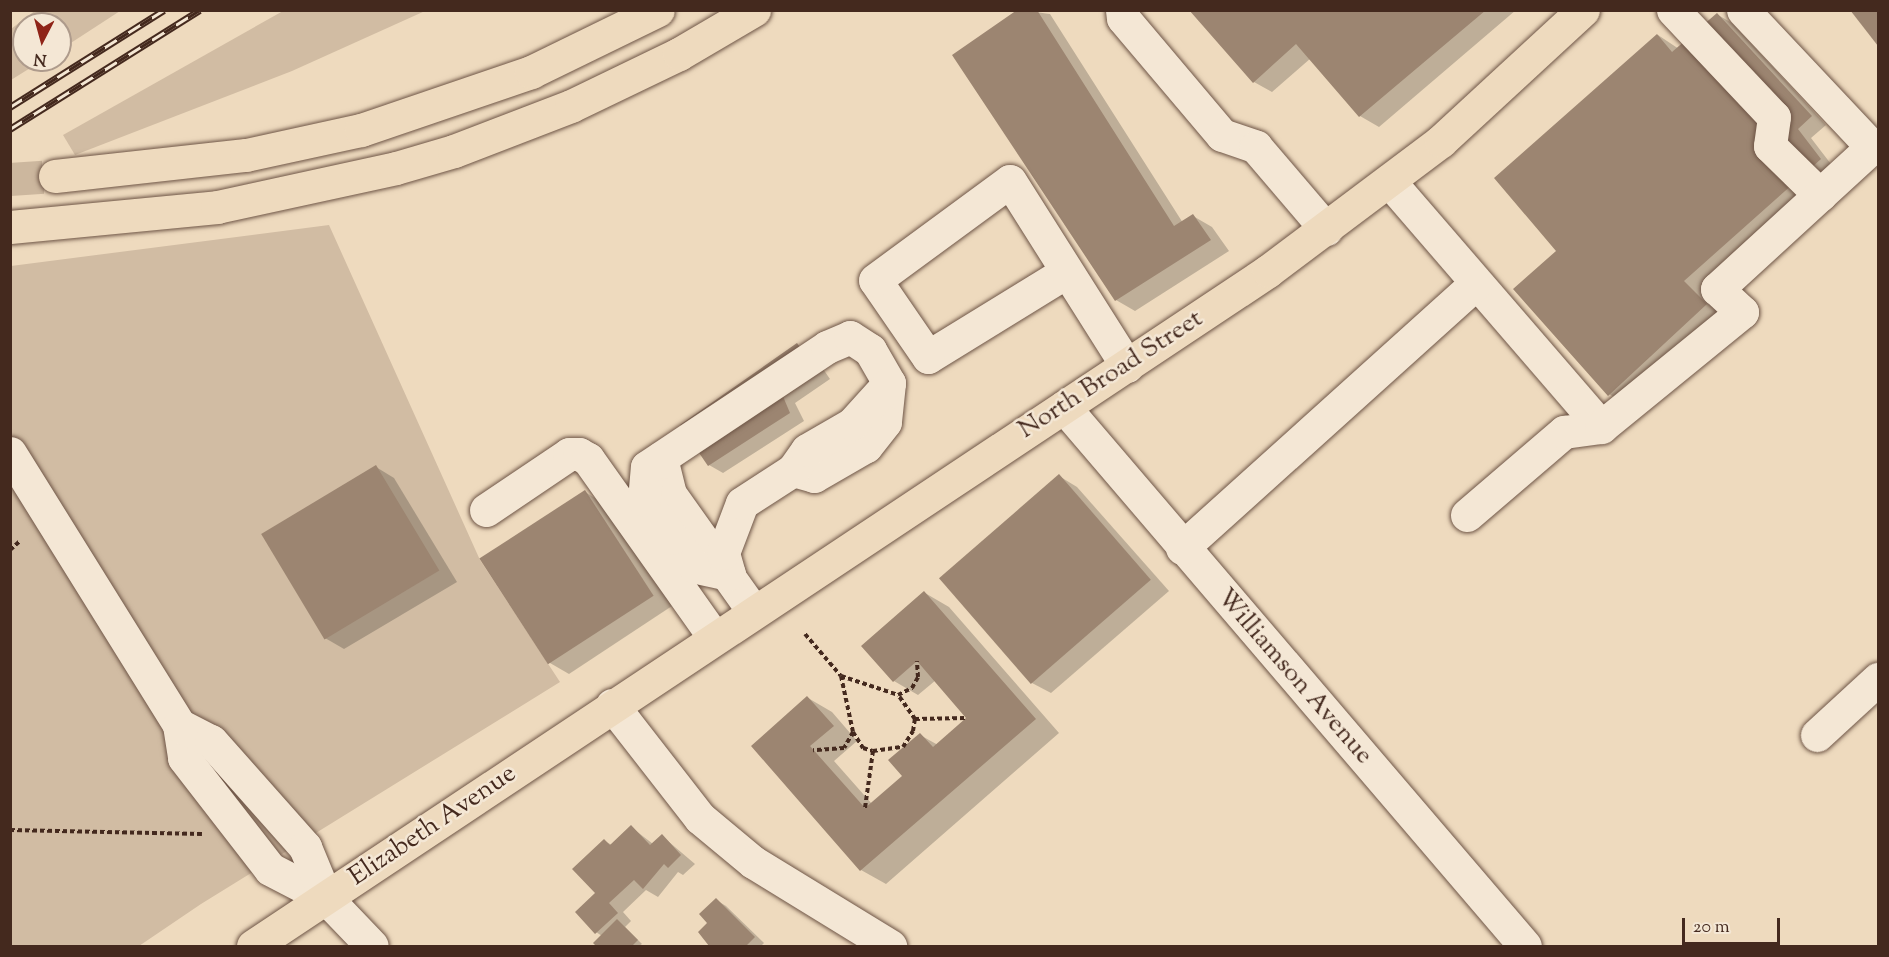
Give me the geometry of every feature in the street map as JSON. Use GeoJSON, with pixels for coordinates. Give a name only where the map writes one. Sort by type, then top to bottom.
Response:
{"type":"FeatureCollection","features":[{"type":"Feature","properties":{"kind":"main road"},"geometry":{"type":"LineString","coordinates":[[56,176],[246,155],[361,130],[531,72],[658,10]]}},
{"type":"Feature","properties":{"kind":"main road"},"geometry":{"type":"LineString","coordinates":[[10,227],[217,207],[396,168],[454,151],[582,101],[678,54],[753,10]]}},
{"type":"Feature","properties":{"kind":"main road","name":"North Broad Street"},"geometry":{"type":"LineString","coordinates":[[612,705],[1127,366],[1326,229],[1467,118],[1583,10]]}},
{"type":"Feature","properties":{"kind":"main road","name":"Elizabeth Avenue"},"geometry":{"type":"LineString","coordinates":[[253,946],[612,705]]}},
{"type":"Feature","properties":{"kind":"street"},"geometry":{"type":"LineString","coordinates":[[1122,10],[1123,18],[1222,135],[1256,147],[1326,229]]}},
{"type":"Feature","properties":{"kind":"street"},"geometry":{"type":"LineString","coordinates":[[1673,10],[1774,117],[1770,146],[1820,195]]}},
{"type":"Feature","properties":{"kind":"street"},"geometry":{"type":"LineString","coordinates":[[1467,515],[1564,432],[1601,427],[1742,312],[1717,289],[1872,147],[1743,10]]}},
{"type":"Feature","properties":{"kind":"street"},"geometry":{"type":"LineString","coordinates":[[1066,272],[928,357],[875,280],[1010,181],[1127,366]]}},
{"type":"Feature","properties":{"kind":"street"},"geometry":{"type":"LineString","coordinates":[[1389,181],[1475,284],[1601,427]]}},
{"type":"Feature","properties":{"kind":"street"},"geometry":{"type":"LineString","coordinates":[[1182,548],[1475,284]]}},
{"type":"Feature","properties":{"kind":"street"},"geometry":{"type":"LineString","coordinates":[[729,574],[695,567],[644,500],[647,467],[827,347],[850,337],[870,350],[889,383],[885,422],[866,446],[814,476],[793,470],[742,503],[723,553],[729,574],[753,611]]}},
{"type":"Feature","properties":{"kind":"street","name":"Williamson Avenue"},"geometry":{"type":"LineString","coordinates":[[1064,407],[1182,548],[1525,946]]}},
{"type":"Feature","properties":{"kind":"street"},"geometry":{"type":"LineString","coordinates":[[10,453],[179,725],[212,741],[305,848],[326,898],[372,946]]}},
{"type":"Feature","properties":{"kind":"street"},"geometry":{"type":"LineString","coordinates":[[486,510],[569,454],[579,454],[588,459],[714,637]]}},
{"type":"Feature","properties":{"kind":"street"},"geometry":{"type":"LineString","coordinates":[[1817,735],[1878,679]]}},
{"type":"Feature","properties":{"kind":"street"},"geometry":{"type":"LineString","coordinates":[[612,705],[700,818],[753,862],[890,946]]}},
{"type":"Feature","properties":{"kind":"path"},"geometry":{"type":"LineString","coordinates":[[10,550],[20,541]]}},
{"type":"Feature","properties":{"kind":"path"},"geometry":{"type":"LineString","coordinates":[[805,634],[841,676],[854,732],[864,748],[873,751],[903,747],[913,731],[915,718],[898,695],[841,676]]}},
{"type":"Feature","properties":{"kind":"path"},"geometry":{"type":"LineString","coordinates":[[898,695],[912,688],[918,677],[917,661]]}},
{"type":"Feature","properties":{"kind":"path"},"geometry":{"type":"LineString","coordinates":[[915,718],[966,718]]}},
{"type":"Feature","properties":{"kind":"path"},"geometry":{"type":"LineString","coordinates":[[813,750],[843,748],[854,732]]}},
{"type":"Feature","properties":{"kind":"path"},"geometry":{"type":"LineString","coordinates":[[865,808],[873,751]]}},
{"type":"Feature","properties":{"kind":"path"},"geometry":{"type":"LineString","coordinates":[[10,830],[211,834]]}},
{"type":"Feature","properties":{"kind":"shaded area"},"geometry":{"type":"Polygon","coordinates":[[[36,10],[120,10],[72,42],[72,12],[33,12],[36,10]]]}},
{"type":"Feature","properties":{"kind":"shaded area"},"geometry":{"type":"Polygon","coordinates":[[[283,11],[425,11],[292,71],[75,155],[63,135],[283,11]]]}},
{"type":"Feature","properties":{"kind":"shaded area"},"geometry":{"type":"Polygon","coordinates":[[[11,29],[12,72],[24,72],[11,80],[11,29]]]}},
{"type":"Feature","properties":{"kind":"shaded area"},"geometry":{"type":"Polygon","coordinates":[[[329,225],[480,560],[560,682],[201,904],[139,946],[11,946],[11,266],[329,225]]]}},
{"type":"Feature","properties":{"kind":"building"},"geometry":{"type":"Polygon","coordinates":[[[1017,10],[1037,10],[1174,226],[1193,214],[1211,240],[1115,301],[952,55],[1017,10]]]}},
{"type":"Feature","properties":{"kind":"building"},"geometry":{"type":"Polygon","coordinates":[[[1189,10],[1486,10],[1359,117],[1296,44],[1253,83],[1189,10]]]}},
{"type":"Feature","properties":{"kind":"building"},"geometry":{"type":"Polygon","coordinates":[[[1850,10],[1878,10],[1878,46],[1850,10]]]}},
{"type":"Feature","properties":{"kind":"building"},"geometry":{"type":"Polygon","coordinates":[[[1717,13],[1812,116],[1798,129],[1821,159],[1684,281],[1707,304],[1608,396],[1513,289],[1556,251],[1494,178],[1657,34],[1672,52],[1717,13]]]}},
{"type":"Feature","properties":{"kind":"building"},"geometry":{"type":"Polygon","coordinates":[[[797,343],[809,360],[782,394],[790,413],[708,466],[680,425],[797,343]]]}},
{"type":"Feature","properties":{"kind":"building"},"geometry":{"type":"Polygon","coordinates":[[[376,465],[439,570],[324,639],[261,534],[376,465]]]}},
{"type":"Feature","properties":{"kind":"building"},"geometry":{"type":"Polygon","coordinates":[[[1059,474],[1151,580],[1031,684],[939,578],[1059,474]]]}},
{"type":"Feature","properties":{"kind":"building"},"geometry":{"type":"Polygon","coordinates":[[[585,490],[654,596],[548,664],[479,559],[585,490]]]}},
{"type":"Feature","properties":{"kind":"building"},"geometry":{"type":"Polygon","coordinates":[[[924,591],[1036,719],[860,871],[751,746],[807,696],[834,726],[810,746],[865,808],[902,776],[888,760],[920,733],[933,747],[966,718],[917,661],[893,682],[861,646],[924,591]]]}},
{"type":"Feature","properties":{"kind":"building"},"geometry":{"type":"Polygon","coordinates":[[[631,825],[650,845],[662,834],[681,855],[668,868],[664,864],[643,889],[634,880],[609,903],[618,913],[595,934],[575,912],[595,893],[572,869],[604,839],[610,845],[631,825]]]}},
{"type":"Feature","properties":{"kind":"building"},"geometry":{"type":"Polygon","coordinates":[[[716,898],[755,937],[746,946],[709,946],[698,932],[707,923],[699,914],[716,898]]]}},
{"type":"Feature","properties":{"kind":"building"},"geometry":{"type":"Polygon","coordinates":[[[617,919],[638,940],[632,946],[596,946],[593,943],[617,919]]]}},
{"type":"Feature","properties":{"kind":"tunnel"},"geometry":{"type":"LineString","coordinates":[[10,179],[55,176]]}},
{"type":"Feature","properties":{"kind":"railway"},"geometry":{"type":"LineString","coordinates":[[10,107],[164,10]]}},
{"type":"Feature","properties":{"kind":"railway"},"geometry":{"type":"LineString","coordinates":[[10,129],[200,10]]}}]}
